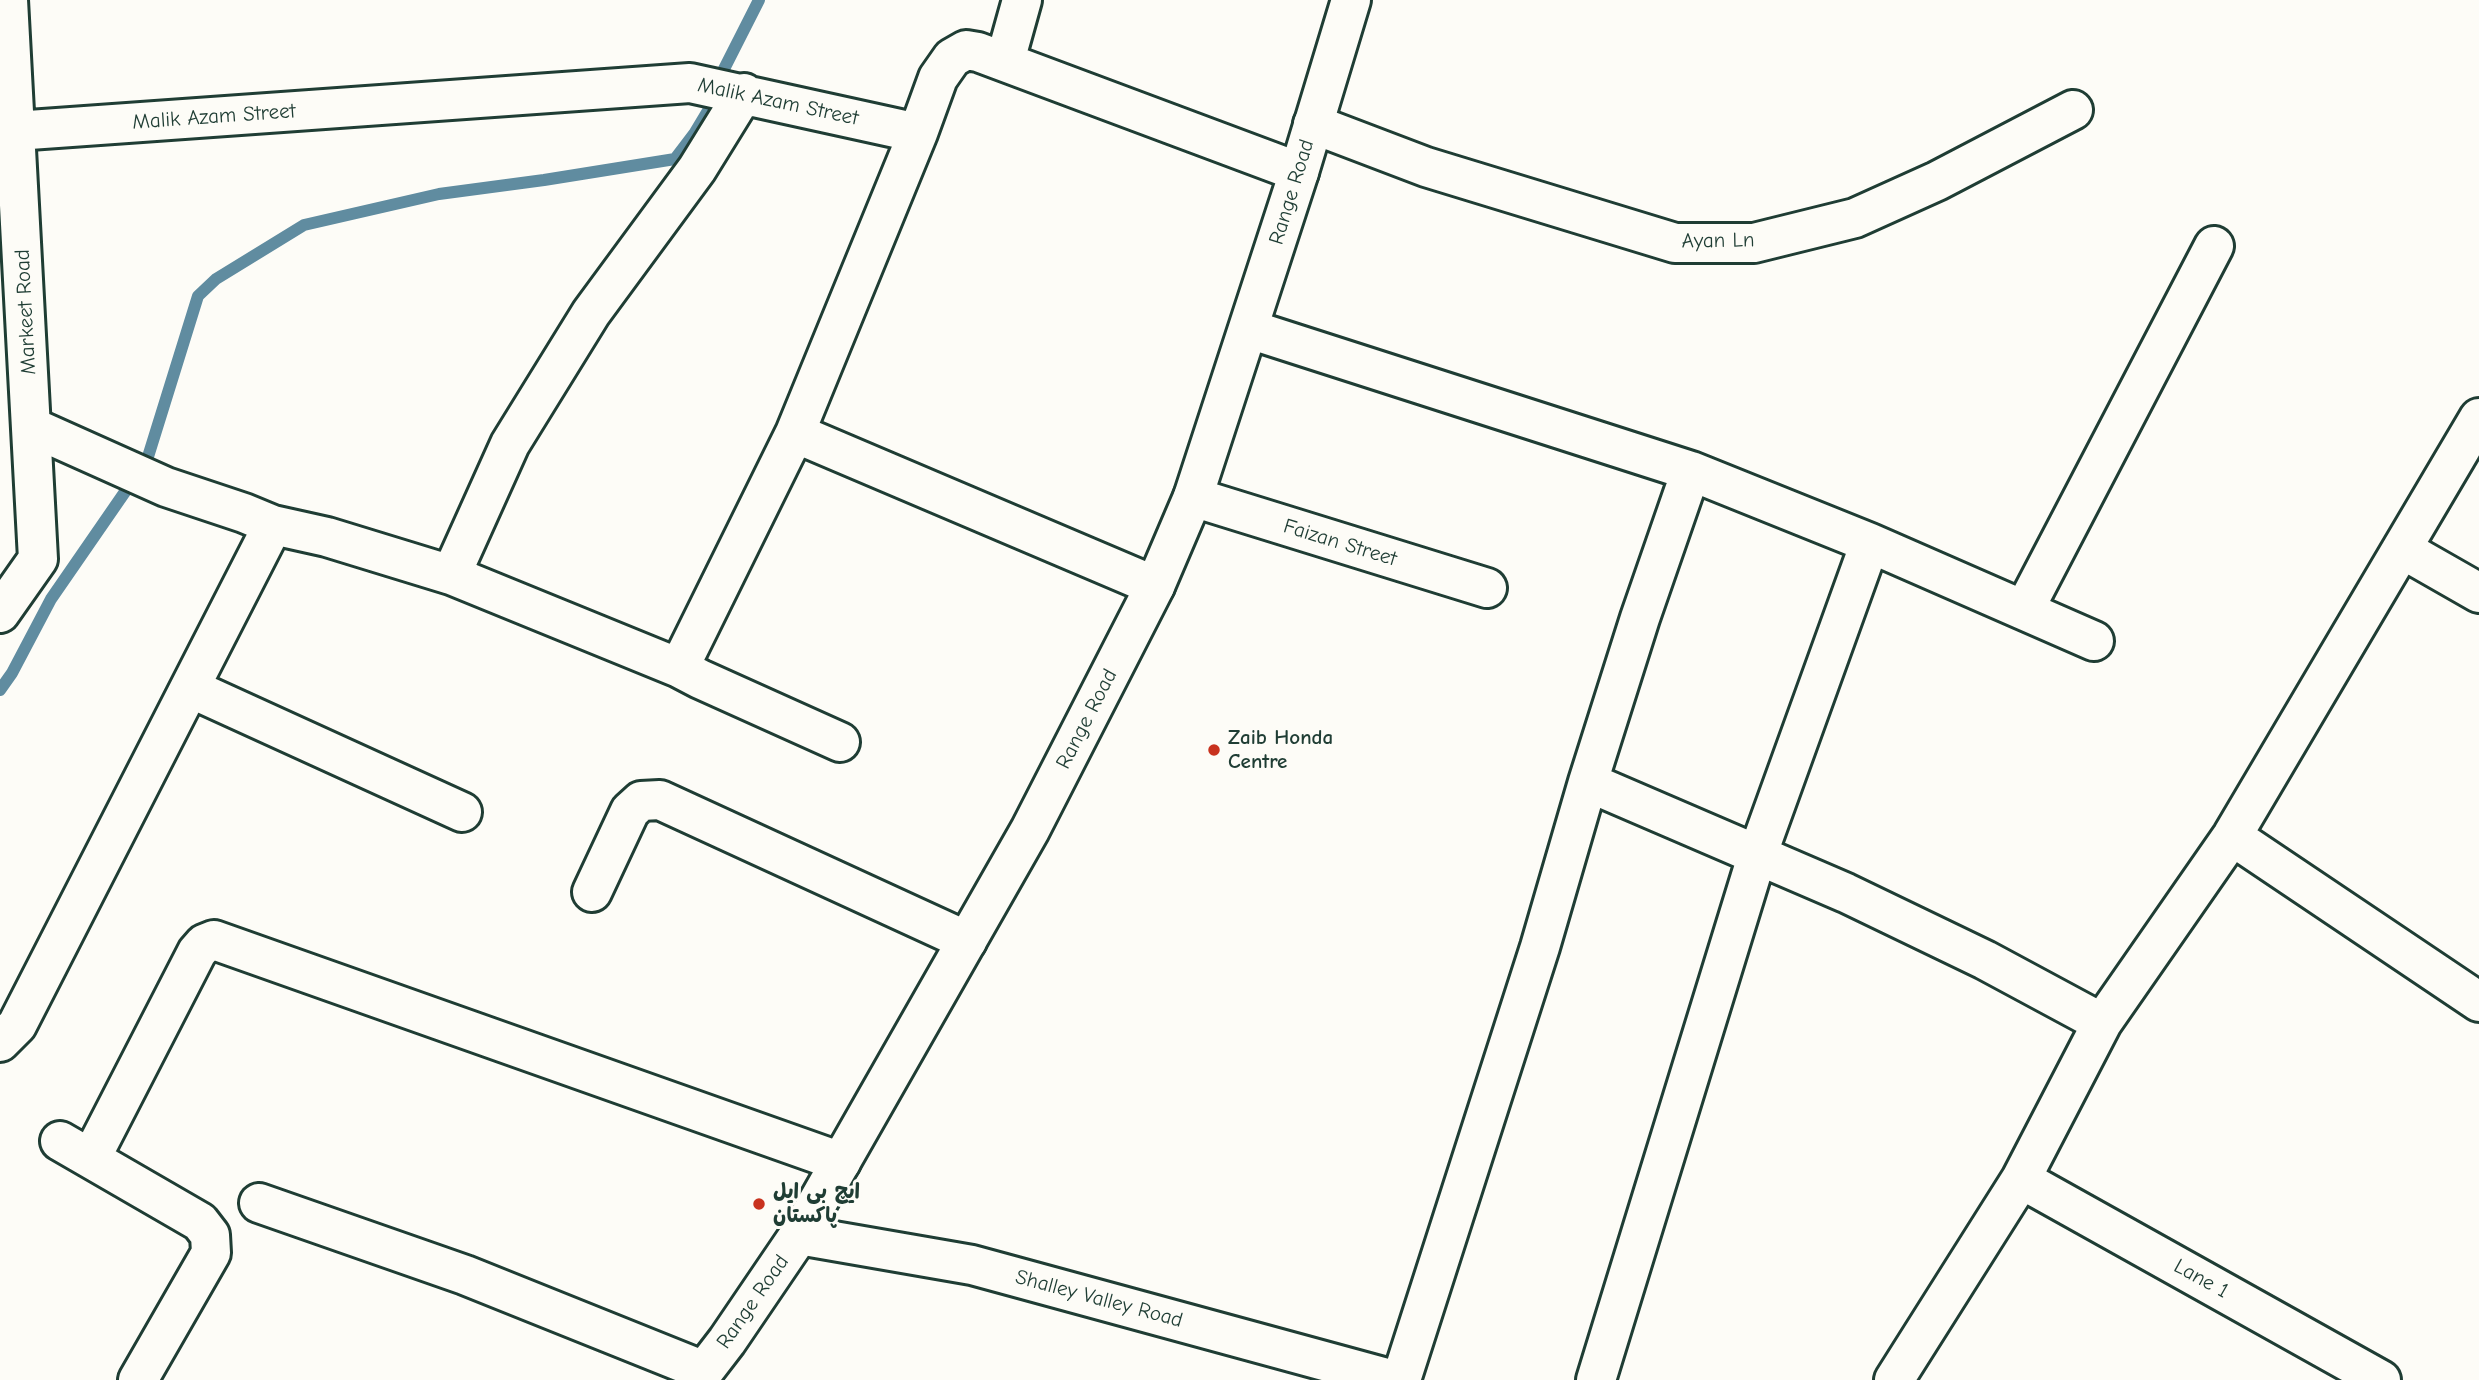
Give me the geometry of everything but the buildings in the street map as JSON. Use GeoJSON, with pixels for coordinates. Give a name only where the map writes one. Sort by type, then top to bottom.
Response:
{"type":"FeatureCollection","features":[{"type":"Feature","properties":{"kind":"street","name":"Markeet Road"},"geometry":{"type":"LineString","coordinates":[[0,613],[38,559],[23,413],[15,131],[4,56],[8,0]]}},
{"type":"Feature","properties":{"kind":"street"},"geometry":{"type":"LineString","coordinates":[[1005,61],[1022,0]]}},
{"type":"Feature","properties":{"kind":"street","name":"Range Road"},"geometry":{"type":"LineString","coordinates":[[701,1375],[799,1235],[841,1162],[1030,830],[1154,586],[1193,497],[1299,172],[1351,0]]}},
{"type":"Feature","properties":{"kind":"street"},"geometry":{"type":"LineString","coordinates":[[679,668],[795,433],[938,78],[952,58],[966,50],[1005,61],[1299,172]]}},
{"type":"Feature","properties":{"kind":"street","name":"Malik Azam Street"},"geometry":{"type":"LineString","coordinates":[[15,131],[690,83],[918,132]]}},
{"type":"Feature","properties":{"kind":"street"},"geometry":{"type":"LineString","coordinates":[[451,575],[510,444],[591,313],[697,169],[738,93]]}},
{"type":"Feature","properties":{"kind":"street","name":"Ayan Ln"},"geometry":{"type":"LineString","coordinates":[[1313,124],[1426,167],[1675,243],[1754,243],[1855,218],[1937,181],[2073,110]]}},
{"type":"Feature","properties":{"kind":"street"},"geometry":{"type":"LineString","coordinates":[[2024,610],[2214,246]]}},
{"type":"Feature","properties":{"kind":"street"},"geometry":{"type":"LineString","coordinates":[[1248,329],[1691,471],[1870,543],[2094,641]]}},
{"type":"Feature","properties":{"kind":"street"},"geometry":{"type":"LineString","coordinates":[[23,413],[166,487],[273,525],[327,537],[451,575],[679,668],[840,742]]}},
{"type":"Feature","properties":{"kind":"street"},"geometry":{"type":"LineString","coordinates":[[1894,1380],[2021,1179],[2102,1023],[2232,836],[2479,418]]}},
{"type":"Feature","properties":{"kind":"street"},"geometry":{"type":"LineString","coordinates":[[795,433],[1154,586]]}},
{"type":"Feature","properties":{"kind":"street"},"geometry":{"type":"LineString","coordinates":[[1401,1380],[1540,947],[1640,618],[1691,471]]}},
{"type":"Feature","properties":{"kind":"street","name":"Faizan Street"},"geometry":{"type":"LineString","coordinates":[[1193,497],[1487,588]]}},
{"type":"Feature","properties":{"kind":"street"},"geometry":{"type":"LineString","coordinates":[[0,1042],[17,1025],[273,525]]}},
{"type":"Feature","properties":{"kind":"street"},"geometry":{"type":"LineString","coordinates":[[1596,1380],[1758,853],[1870,543]]}},
{"type":"Feature","properties":{"kind":"street"},"geometry":{"type":"LineString","coordinates":[[2402,549],[2479,593]]}},
{"type":"Feature","properties":{"kind":"street"},"geometry":{"type":"LineString","coordinates":[[190,688],[462,813]]}},
{"type":"Feature","properties":{"kind":"street"},"geometry":{"type":"LineString","coordinates":[[1588,782],[1758,853],[1985,960],[2102,1023]]}},
{"type":"Feature","properties":{"kind":"street"},"geometry":{"type":"LineString","coordinates":[[592,892],[630,811],[641,801],[660,800],[967,940]]}},
{"type":"Feature","properties":{"kind":"street"},"geometry":{"type":"LineString","coordinates":[[2232,836],[2479,1002]]}},
{"type":"Feature","properties":{"kind":"street"},"geometry":{"type":"LineString","coordinates":[[138,1380],[211,1253],[210,1235],[200,1222],[75,1149],[197,952],[204,944],[214,940],[841,1162]]}},
{"type":"Feature","properties":{"kind":"street","name":"Lane 1"},"geometry":{"type":"LineString","coordinates":[[2021,1179],[2381,1380]]}},
{"type":"Feature","properties":{"kind":"street"},"geometry":{"type":"LineString","coordinates":[[259,1203],[465,1275],[701,1375]]}},
{"type":"Feature","properties":{"kind":"street","name":"Shalley Valley Road"},"geometry":{"type":"LineString","coordinates":[[799,1235],[972,1265],[1394,1380]]}},
{"type":"Feature","properties":{"kind":"waterway"},"geometry":{"type":"LineString","coordinates":[[0,690],[12,673],[51,599],[147,460],[198,296],[216,279],[304,225],[439,194],[675,159],[712,104],[722,73],[759,0]]}},
{"type":"Feature","properties":{"kind":"place","name":"Zaib Honda Centre"},"geometry":{"type":"Point","coordinates":[1214,750]}},
{"type":"Feature","properties":{"kind":"place","name":"ایچ بی ایل پاکستان"},"geometry":{"type":"Point","coordinates":[759,1204]}}]}
